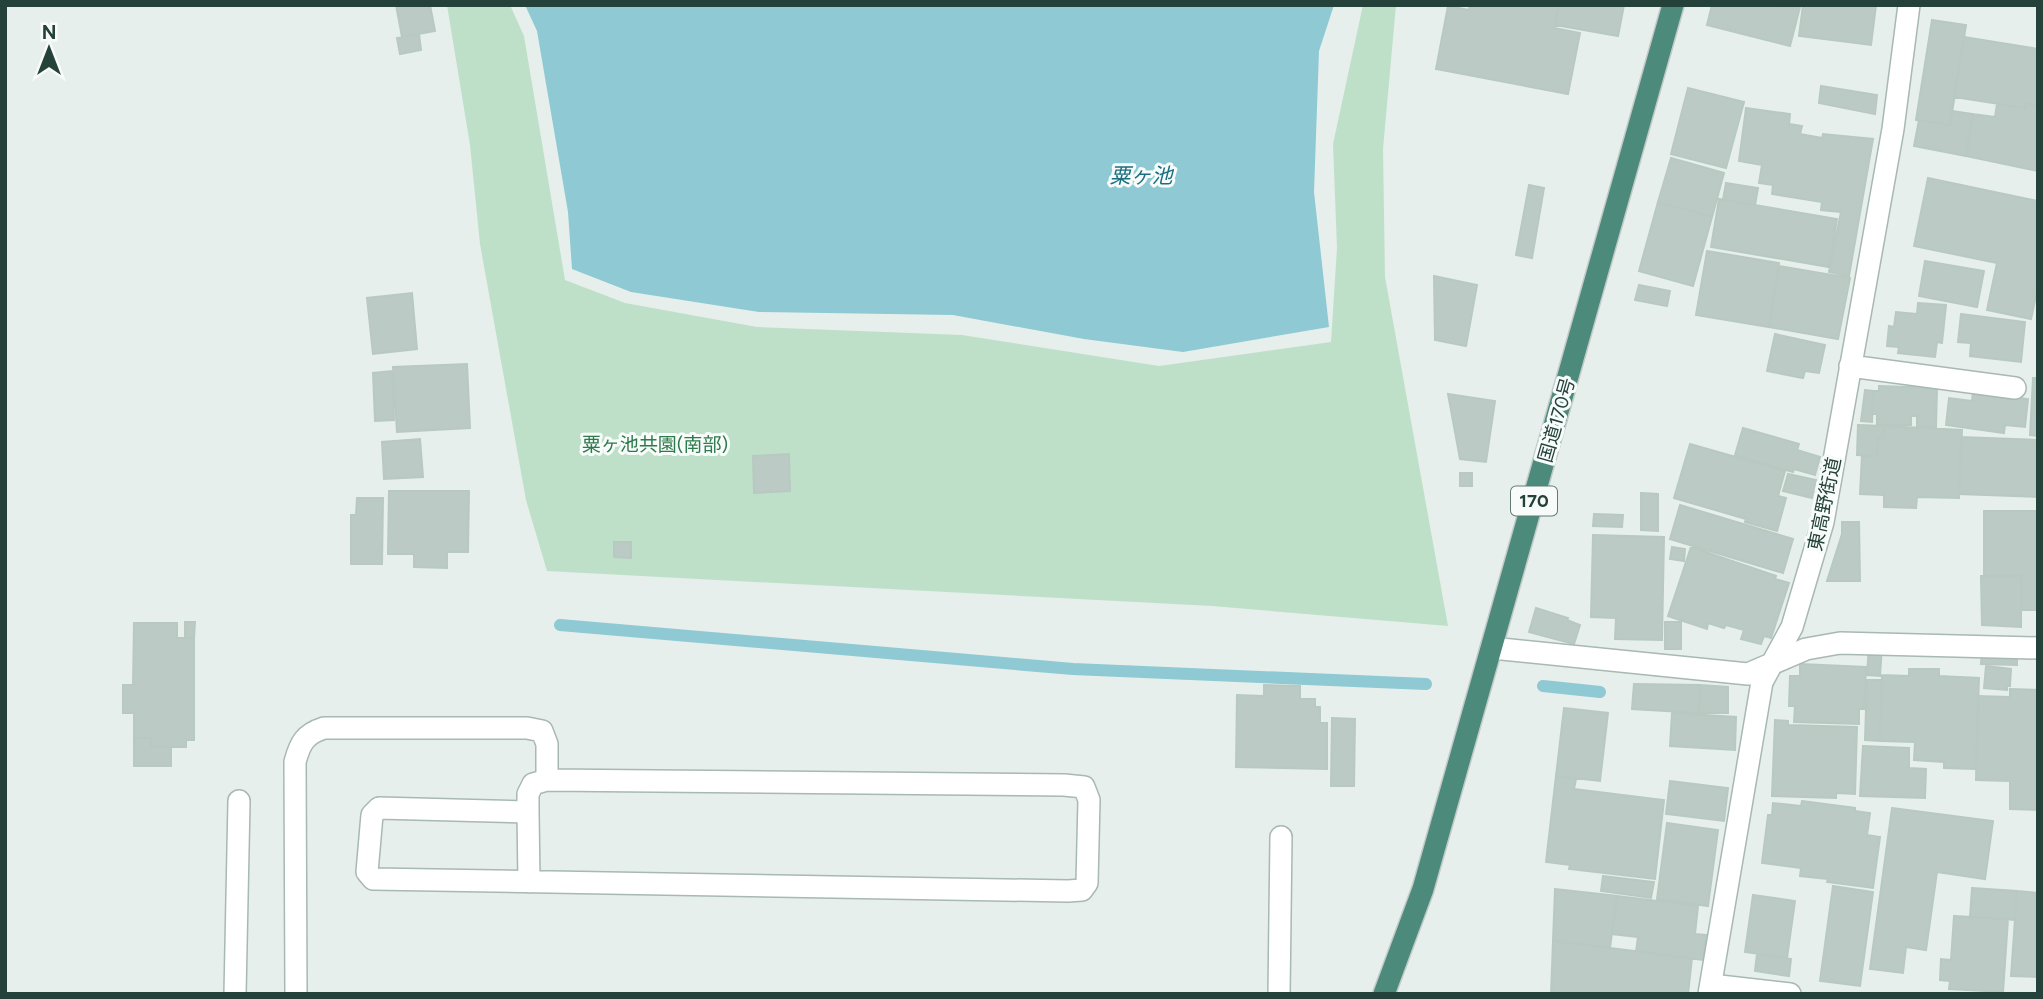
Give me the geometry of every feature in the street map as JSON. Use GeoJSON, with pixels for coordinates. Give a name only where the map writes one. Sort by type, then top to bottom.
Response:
{"type":"FeatureCollection","features":[{"type":"Feature","properties":{"kind":"highway","name":"国道170号"},"geometry":{"type":"LineString","coordinates":[[1384,994],[1423,889],[1673,5]]}},
{"type":"Feature","properties":{"kind":"street","name":"東高野街道"},"geometry":{"type":"LineString","coordinates":[[1710,989],[1762,682],[1792,627],[1823,522],[1893,129],[1909,5]]}},
{"type":"Feature","properties":{"kind":"street"},"geometry":{"type":"LineString","coordinates":[[1850,366],[2015,388]]}},
{"type":"Feature","properties":{"kind":"street"},"geometry":{"type":"LineString","coordinates":[[1492,648],[1748,674],[1806,649],[1840,643],[2038,648]]}},
{"type":"Feature","properties":{"kind":"street"},"geometry":{"type":"LineString","coordinates":[[296,994],[295,762],[300,742],[310,733],[324,727],[527,727],[542,731],[547,744],[547,780]]}},
{"type":"Feature","properties":{"kind":"street"},"geometry":{"type":"LineString","coordinates":[[528,812],[379,808],[372,816],[368,872],[373,879],[529,882],[1068,891],[1082,890],[1087,883],[1089,800],[1084,787],[1064,785],[547,780],[533,784],[528,794],[529,882]]}},
{"type":"Feature","properties":{"kind":"street"},"geometry":{"type":"LineString","coordinates":[[235,994],[239,801]]}},
{"type":"Feature","properties":{"kind":"street"},"geometry":{"type":"LineString","coordinates":[[1279,994],[1281,838]]}},
{"type":"Feature","properties":{"kind":"street"},"geometry":{"type":"LineString","coordinates":[[1710,989],[1790,994]]}},
{"type":"Feature","properties":{"kind":"green space","name":"粟ヶ池共園(南部)"},"geometry":{"type":"Polygon","coordinates":[[[447,5],[510,5],[524,36],[565,280],[625,303],[757,327],[962,335],[1159,366],[1331,342],[1337,248],[1333,144],[1363,5],[1396,5],[1383,149],[1385,277],[1448,626],[1212,606],[547,571],[526,500],[480,244],[470,145],[447,5]]]}},
{"type":"Feature","properties":{"kind":"water","name":"粟ヶ池"},"geometry":{"type":"Polygon","coordinates":[[[525,5],[1334,5],[1319,51],[1314,192],[1329,327],[1183,352],[1084,339],[953,315],[759,312],[631,292],[572,269],[568,212],[537,31],[525,5]]]}},
{"type":"Feature","properties":{"kind":"building"},"geometry":{"type":"Polygon","coordinates":[[[396,5],[430,5],[435,31],[402,37],[396,5]]]}},
{"type":"Feature","properties":{"kind":"building"},"geometry":{"type":"Polygon","coordinates":[[[1470,5],[1559,5],[1554,28],[1580,33],[1568,94],[1436,69],[1448,6],[1469,10],[1470,5]]]}},
{"type":"Feature","properties":{"kind":"building"},"geometry":{"type":"Polygon","coordinates":[[[1559,5],[1624,5],[1618,36],[1555,25],[1559,5]]]}},
{"type":"Feature","properties":{"kind":"building"},"geometry":{"type":"Polygon","coordinates":[[[1712,5],[1800,7],[1790,46],[1707,25],[1712,5]]]}},
{"type":"Feature","properties":{"kind":"building"},"geometry":{"type":"Polygon","coordinates":[[[1803,5],[1876,5],[1871,45],[1799,36],[1803,5]]]}},
{"type":"Feature","properties":{"kind":"building"},"geometry":{"type":"Polygon","coordinates":[[[1932,20],[1966,25],[1950,125],[1916,120],[1932,20]]]}},
{"type":"Feature","properties":{"kind":"building"},"geometry":{"type":"Polygon","coordinates":[[[419,34],[421,50],[400,54],[397,38],[419,34]]]}},
{"type":"Feature","properties":{"kind":"building"},"geometry":{"type":"Polygon","coordinates":[[[1964,37],[2038,49],[2038,106],[2025,104],[2025,108],[1954,97],[1964,37]]]}},
{"type":"Feature","properties":{"kind":"building"},"geometry":{"type":"Polygon","coordinates":[[[1821,86],[1877,95],[1875,114],[1819,103],[1821,86]]]}},
{"type":"Feature","properties":{"kind":"building"},"geometry":{"type":"Polygon","coordinates":[[[1688,88],[1744,102],[1726,168],[1671,154],[1688,88]]]}},
{"type":"Feature","properties":{"kind":"building"},"geometry":{"type":"Polygon","coordinates":[[[1997,104],[2025,108],[2025,104],[2038,106],[2038,171],[1966,156],[1973,114],[1995,117],[1997,104]]]}},
{"type":"Feature","properties":{"kind":"building"},"geometry":{"type":"Polygon","coordinates":[[[1746,108],[1790,114],[1789,124],[1802,126],[1800,134],[1822,138],[1823,134],[1873,139],[1849,276],[1829,272],[1841,212],[1821,210],[1822,202],[1772,194],[1773,185],[1759,183],[1762,165],[1739,161],[1746,108]]]}},
{"type":"Feature","properties":{"kind":"building"},"geometry":{"type":"Polygon","coordinates":[[[1952,111],[1973,114],[1966,156],[1914,146],[1919,120],[1950,125],[1952,111]]]}},
{"type":"Feature","properties":{"kind":"building"},"geometry":{"type":"Polygon","coordinates":[[[1671,158],[1724,173],[1712,217],[1658,202],[1671,158]]]}},
{"type":"Feature","properties":{"kind":"building"},"geometry":{"type":"Polygon","coordinates":[[[1928,178],[2038,201],[2038,287],[2031,319],[1987,310],[1997,263],[1914,246],[1928,178]]]}},
{"type":"Feature","properties":{"kind":"building"},"geometry":{"type":"Polygon","coordinates":[[[1726,183],[1758,188],[1755,205],[1723,200],[1726,183]]]}},
{"type":"Feature","properties":{"kind":"building"},"geometry":{"type":"Polygon","coordinates":[[[1529,185],[1544,188],[1532,258],[1516,255],[1529,185]]]}},
{"type":"Feature","properties":{"kind":"building"},"geometry":{"type":"Polygon","coordinates":[[[1719,199],[1837,219],[1829,267],[1711,247],[1719,199]]]}},
{"type":"Feature","properties":{"kind":"building"},"geometry":{"type":"Polygon","coordinates":[[[1658,202],[1712,217],[1693,286],[1639,271],[1658,202]]]}},
{"type":"Feature","properties":{"kind":"building"},"geometry":{"type":"Polygon","coordinates":[[[1707,251],[1779,263],[1769,327],[1696,315],[1707,251]]]}},
{"type":"Feature","properties":{"kind":"building"},"geometry":{"type":"Polygon","coordinates":[[[1925,261],[1984,271],[1977,307],[1919,296],[1925,261]]]}},
{"type":"Feature","properties":{"kind":"building"},"geometry":{"type":"Polygon","coordinates":[[[1779,266],[1850,278],[1838,339],[1769,327],[1779,266]]]}},
{"type":"Feature","properties":{"kind":"building"},"geometry":{"type":"Polygon","coordinates":[[[1434,276],[1477,285],[1466,346],[1435,340],[1434,276]]]}},
{"type":"Feature","properties":{"kind":"building"},"geometry":{"type":"Polygon","coordinates":[[[1639,285],[1670,291],[1667,306],[1635,300],[1639,285]]]}},
{"type":"Feature","properties":{"kind":"building"},"geometry":{"type":"Polygon","coordinates":[[[412,293],[417,349],[373,354],[367,298],[412,293]]]}},
{"type":"Feature","properties":{"kind":"building"},"geometry":{"type":"Polygon","coordinates":[[[1918,303],[1946,305],[1942,343],[1937,342],[1935,357],[1898,353],[1899,347],[1887,346],[1889,326],[1894,327],[1896,312],[1917,314],[1918,303]]]}},
{"type":"Feature","properties":{"kind":"building"},"geometry":{"type":"Polygon","coordinates":[[[1961,314],[2025,322],[2021,362],[1970,356],[1971,343],[1958,342],[1961,314]]]}},
{"type":"Feature","properties":{"kind":"building"},"geometry":{"type":"Polygon","coordinates":[[[1775,334],[1825,345],[1819,373],[1805,371],[1803,378],[1767,371],[1775,334]]]}},
{"type":"Feature","properties":{"kind":"building"},"geometry":{"type":"Polygon","coordinates":[[[467,364],[470,428],[397,432],[393,367],[467,364]]]}},
{"type":"Feature","properties":{"kind":"building"},"geometry":{"type":"Polygon","coordinates":[[[392,371],[394,420],[375,421],[373,373],[392,371]]]}},
{"type":"Feature","properties":{"kind":"building"},"geometry":{"type":"Polygon","coordinates":[[[2033,378],[2038,378],[2038,436],[2030,435],[2033,378]]]}},
{"type":"Feature","properties":{"kind":"building"},"geometry":{"type":"Polygon","coordinates":[[[1879,386],[1937,388],[1936,427],[1917,426],[1917,416],[1911,416],[1911,425],[1877,425],[1877,414],[1872,414],[1873,391],[1879,391],[1879,386]]]}},
{"type":"Feature","properties":{"kind":"building"},"geometry":{"type":"Polygon","coordinates":[[[1865,390],[1873,391],[1872,422],[1861,421],[1865,390]]]}},
{"type":"Feature","properties":{"kind":"building"},"geometry":{"type":"Polygon","coordinates":[[[1973,392],[2028,399],[2025,427],[2005,425],[2004,433],[1946,425],[1949,398],[1972,401],[1973,392]]]}},
{"type":"Feature","properties":{"kind":"building"},"geometry":{"type":"Polygon","coordinates":[[[1448,394],[1495,401],[1486,462],[1460,459],[1448,394]]]}},
{"type":"Feature","properties":{"kind":"building"},"geometry":{"type":"Polygon","coordinates":[[[1858,425],[1884,426],[1884,438],[1878,438],[1877,456],[1857,455],[1858,425]]]}},
{"type":"Feature","properties":{"kind":"building"},"geometry":{"type":"Polygon","coordinates":[[[1884,426],[1962,430],[1959,498],[1917,497],[1916,508],[1884,507],[1884,495],[1860,494],[1862,455],[1877,456],[1878,438],[1884,438],[1884,426]]]}},
{"type":"Feature","properties":{"kind":"building"},"geometry":{"type":"Polygon","coordinates":[[[1743,428],[1799,444],[1797,450],[1820,457],[1815,475],[1794,469],[1793,472],[1735,455],[1743,428]]]}},
{"type":"Feature","properties":{"kind":"building"},"geometry":{"type":"Polygon","coordinates":[[[1961,437],[2038,440],[2038,497],[1959,494],[1961,437]]]}},
{"type":"Feature","properties":{"kind":"building"},"geometry":{"type":"Polygon","coordinates":[[[420,439],[423,477],[384,479],[382,442],[420,439]]]}},
{"type":"Feature","properties":{"kind":"building"},"geometry":{"type":"Polygon","coordinates":[[[1690,444],[1785,471],[1778,496],[1786,498],[1777,531],[1674,498],[1690,444]]]}},
{"type":"Feature","properties":{"kind":"building"},"geometry":{"type":"Polygon","coordinates":[[[789,454],[790,491],[754,493],[753,456],[789,454]]]}},
{"type":"Feature","properties":{"kind":"building"},"geometry":{"type":"Polygon","coordinates":[[[1460,473],[1472,473],[1472,486],[1460,486],[1460,473]]]}},
{"type":"Feature","properties":{"kind":"building"},"geometry":{"type":"Polygon","coordinates":[[[1788,474],[1816,480],[1812,498],[1783,491],[1788,474]]]}},
{"type":"Feature","properties":{"kind":"building"},"geometry":{"type":"Polygon","coordinates":[[[389,491],[469,491],[468,552],[447,552],[447,568],[414,567],[414,554],[388,554],[389,491]]]}},
{"type":"Feature","properties":{"kind":"building"},"geometry":{"type":"Polygon","coordinates":[[[1641,493],[1658,494],[1658,531],[1641,530],[1641,493]]]}},
{"type":"Feature","properties":{"kind":"building"},"geometry":{"type":"Polygon","coordinates":[[[357,498],[383,498],[382,564],[351,564],[351,515],[356,515],[357,498]]]}},
{"type":"Feature","properties":{"kind":"building"},"geometry":{"type":"Polygon","coordinates":[[[1680,505],[1793,539],[1783,573],[1670,539],[1680,505]]]}},
{"type":"Feature","properties":{"kind":"building"},"geometry":{"type":"Polygon","coordinates":[[[1984,511],[2038,511],[2038,610],[2021,610],[2021,576],[1984,576],[1984,511]]]}},
{"type":"Feature","properties":{"kind":"building"},"geometry":{"type":"Polygon","coordinates":[[[1594,514],[1623,515],[1622,527],[1593,526],[1594,514]]]}},
{"type":"Feature","properties":{"kind":"building"},"geometry":{"type":"Polygon","coordinates":[[[1842,522],[1859,522],[1860,581],[1827,581],[1842,534],[1842,522]]]}},
{"type":"Feature","properties":{"kind":"building"},"geometry":{"type":"Polygon","coordinates":[[[1593,535],[1664,537],[1662,640],[1615,639],[1616,618],[1591,617],[1593,535]]]}},
{"type":"Feature","properties":{"kind":"building"},"geometry":{"type":"Polygon","coordinates":[[[614,542],[631,542],[631,558],[614,557],[614,542]]]}},
{"type":"Feature","properties":{"kind":"building"},"geometry":{"type":"Polygon","coordinates":[[[1672,547],[1685,549],[1684,561],[1670,559],[1672,547]]]}},
{"type":"Feature","properties":{"kind":"building"},"geometry":{"type":"Polygon","coordinates":[[[1691,547],[1789,583],[1771,638],[1764,636],[1761,644],[1741,639],[1744,630],[1708,623],[1707,629],[1668,616],[1691,547]]]}},
{"type":"Feature","properties":{"kind":"building"},"geometry":{"type":"Polygon","coordinates":[[[1981,576],[2021,576],[2021,627],[1982,625],[1981,576]]]}},
{"type":"Feature","properties":{"kind":"building"},"geometry":{"type":"Polygon","coordinates":[[[1536,608],[1568,618],[1567,620],[1580,625],[1574,644],[1529,632],[1536,608]]]}},
{"type":"Feature","properties":{"kind":"building"},"geometry":{"type":"Polygon","coordinates":[[[185,622],[195,622],[194,638],[185,638],[185,622]]]}},
{"type":"Feature","properties":{"kind":"building"},"geometry":{"type":"Polygon","coordinates":[[[1665,622],[1681,622],[1681,649],[1665,649],[1665,622]]]}},
{"type":"Feature","properties":{"kind":"building"},"geometry":{"type":"Polygon","coordinates":[[[134,623],[177,623],[177,638],[194,638],[194,740],[186,740],[186,747],[151,747],[151,738],[134,738],[134,713],[123,713],[123,685],[133,685],[134,623]]]}},
{"type":"Feature","properties":{"kind":"building"},"geometry":{"type":"Polygon","coordinates":[[[1869,645],[1882,646],[1880,676],[1867,675],[1869,645]]]}},
{"type":"Feature","properties":{"kind":"building"},"geometry":{"type":"Polygon","coordinates":[[[1982,649],[2017,651],[2017,665],[1981,664],[1982,649]]]}},
{"type":"Feature","properties":{"kind":"building"},"geometry":{"type":"Polygon","coordinates":[[[1800,664],[1866,667],[1864,709],[1859,709],[1859,724],[1794,722],[1795,706],[1789,706],[1790,676],[1800,676],[1800,664]]]}},
{"type":"Feature","properties":{"kind":"building"},"geometry":{"type":"Polygon","coordinates":[[[1986,666],[2011,669],[2010,686],[2007,686],[2007,690],[1984,688],[1986,666]]]}},
{"type":"Feature","properties":{"kind":"building"},"geometry":{"type":"Polygon","coordinates":[[[1909,669],[1939,669],[1939,676],[1979,678],[1976,769],[1944,768],[1944,762],[1914,760],[1915,742],[1880,741],[1882,675],[1909,676],[1909,669]]]}},
{"type":"Feature","properties":{"kind":"building"},"geometry":{"type":"Polygon","coordinates":[[[1867,680],[1882,680],[1880,741],[1865,740],[1867,680]]]}},
{"type":"Feature","properties":{"kind":"building"},"geometry":{"type":"Polygon","coordinates":[[[1634,684],[1700,685],[1699,713],[1632,709],[1634,684]]]}},
{"type":"Feature","properties":{"kind":"building"},"geometry":{"type":"Polygon","coordinates":[[[1264,685],[1300,686],[1300,699],[1315,699],[1315,707],[1320,707],[1320,723],[1327,723],[1327,769],[1236,767],[1237,695],[1264,696],[1264,685]]]}},
{"type":"Feature","properties":{"kind":"building"},"geometry":{"type":"Polygon","coordinates":[[[1700,685],[1728,687],[1728,713],[1699,713],[1700,685]]]}},
{"type":"Feature","properties":{"kind":"building"},"geometry":{"type":"Polygon","coordinates":[[[2010,689],[2038,690],[2038,810],[2010,809],[2010,781],[1976,780],[1978,696],[2010,697],[2010,689]]]}},
{"type":"Feature","properties":{"kind":"building"},"geometry":{"type":"Polygon","coordinates":[[[1564,708],[1608,713],[1600,781],[1556,776],[1564,708]]]}},
{"type":"Feature","properties":{"kind":"building"},"geometry":{"type":"Polygon","coordinates":[[[1672,713],[1736,717],[1735,750],[1670,746],[1672,713]]]}},
{"type":"Feature","properties":{"kind":"building"},"geometry":{"type":"Polygon","coordinates":[[[1332,718],[1355,719],[1354,786],[1331,786],[1332,718]]]}},
{"type":"Feature","properties":{"kind":"building"},"geometry":{"type":"Polygon","coordinates":[[[1775,720],[1788,721],[1788,725],[1857,727],[1855,794],[1836,793],[1836,798],[1772,796],[1775,720]]]}},
{"type":"Feature","properties":{"kind":"building"},"geometry":{"type":"Polygon","coordinates":[[[134,738],[151,738],[151,747],[171,747],[171,766],[134,766],[134,738]]]}},
{"type":"Feature","properties":{"kind":"building"},"geometry":{"type":"Polygon","coordinates":[[[1863,746],[1909,748],[1909,768],[1926,769],[1925,798],[1860,796],[1863,746]]]}},
{"type":"Feature","properties":{"kind":"building"},"geometry":{"type":"Polygon","coordinates":[[[1556,776],[1576,779],[1574,789],[1664,800],[1655,879],[1569,869],[1570,865],[1546,862],[1556,776]]]}},
{"type":"Feature","properties":{"kind":"building"},"geometry":{"type":"Polygon","coordinates":[[[1670,781],[1728,788],[1724,821],[1666,814],[1670,781]]]}},
{"type":"Feature","properties":{"kind":"building"},"geometry":{"type":"Polygon","coordinates":[[[1802,801],[1855,808],[1855,811],[1870,813],[1867,835],[1880,837],[1873,888],[1800,876],[1801,868],[1762,863],[1768,815],[1772,815],[1773,803],[1801,806],[1802,801]]]}},
{"type":"Feature","properties":{"kind":"building"},"geometry":{"type":"Polygon","coordinates":[[[1892,808],[1993,821],[1985,879],[1937,872],[1926,950],[1906,947],[1903,973],[1870,969],[1892,808]]]}},
{"type":"Feature","properties":{"kind":"building"},"geometry":{"type":"Polygon","coordinates":[[[1667,823],[1718,830],[1708,906],[1657,899],[1667,823]]]}},
{"type":"Feature","properties":{"kind":"building"},"geometry":{"type":"Polygon","coordinates":[[[1603,876],[1654,882],[1651,898],[1601,891],[1603,876]]]}},
{"type":"Feature","properties":{"kind":"building"},"geometry":{"type":"Polygon","coordinates":[[[1833,886],[1873,892],[1860,986],[1820,981],[1833,886]]]}},
{"type":"Feature","properties":{"kind":"building"},"geometry":{"type":"Polygon","coordinates":[[[1972,888],[2017,891],[2015,920],[1970,917],[1972,888]]]}},
{"type":"Feature","properties":{"kind":"building"},"geometry":{"type":"Polygon","coordinates":[[[1555,889],[1617,896],[1610,948],[1553,941],[1555,889]]]}},
{"type":"Feature","properties":{"kind":"building"},"geometry":{"type":"Polygon","coordinates":[[[2017,891],[2038,893],[2038,977],[2011,976],[2017,891]]]}},
{"type":"Feature","properties":{"kind":"building"},"geometry":{"type":"Polygon","coordinates":[[[1753,895],[1795,901],[1787,958],[1745,952],[1753,895]]]}},
{"type":"Feature","properties":{"kind":"building"},"geometry":{"type":"Polygon","coordinates":[[[1617,896],[1698,906],[1695,934],[1706,935],[1703,960],[1636,952],[1638,937],[1612,934],[1617,896]]]}},
{"type":"Feature","properties":{"kind":"building"},"geometry":{"type":"Polygon","coordinates":[[[1954,916],[2008,919],[2003,992],[1949,989],[1950,981],[1940,980],[1941,959],[1951,960],[1954,916]]]}},
{"type":"Feature","properties":{"kind":"building"},"geometry":{"type":"Polygon","coordinates":[[[1553,941],[1692,958],[1688,994],[1551,994],[1553,941]]]}},
{"type":"Feature","properties":{"kind":"building"},"geometry":{"type":"Polygon","coordinates":[[[1757,954],[1791,959],[1789,976],[1755,971],[1757,954]]]}},
{"type":"Feature","properties":{"kind":"waterway"},"geometry":{"type":"LineString","coordinates":[[560,625],[1073,669],[1426,684]]}},
{"type":"Feature","properties":{"kind":"waterway"},"geometry":{"type":"LineString","coordinates":[[1543,686],[1600,692]]}}]}
